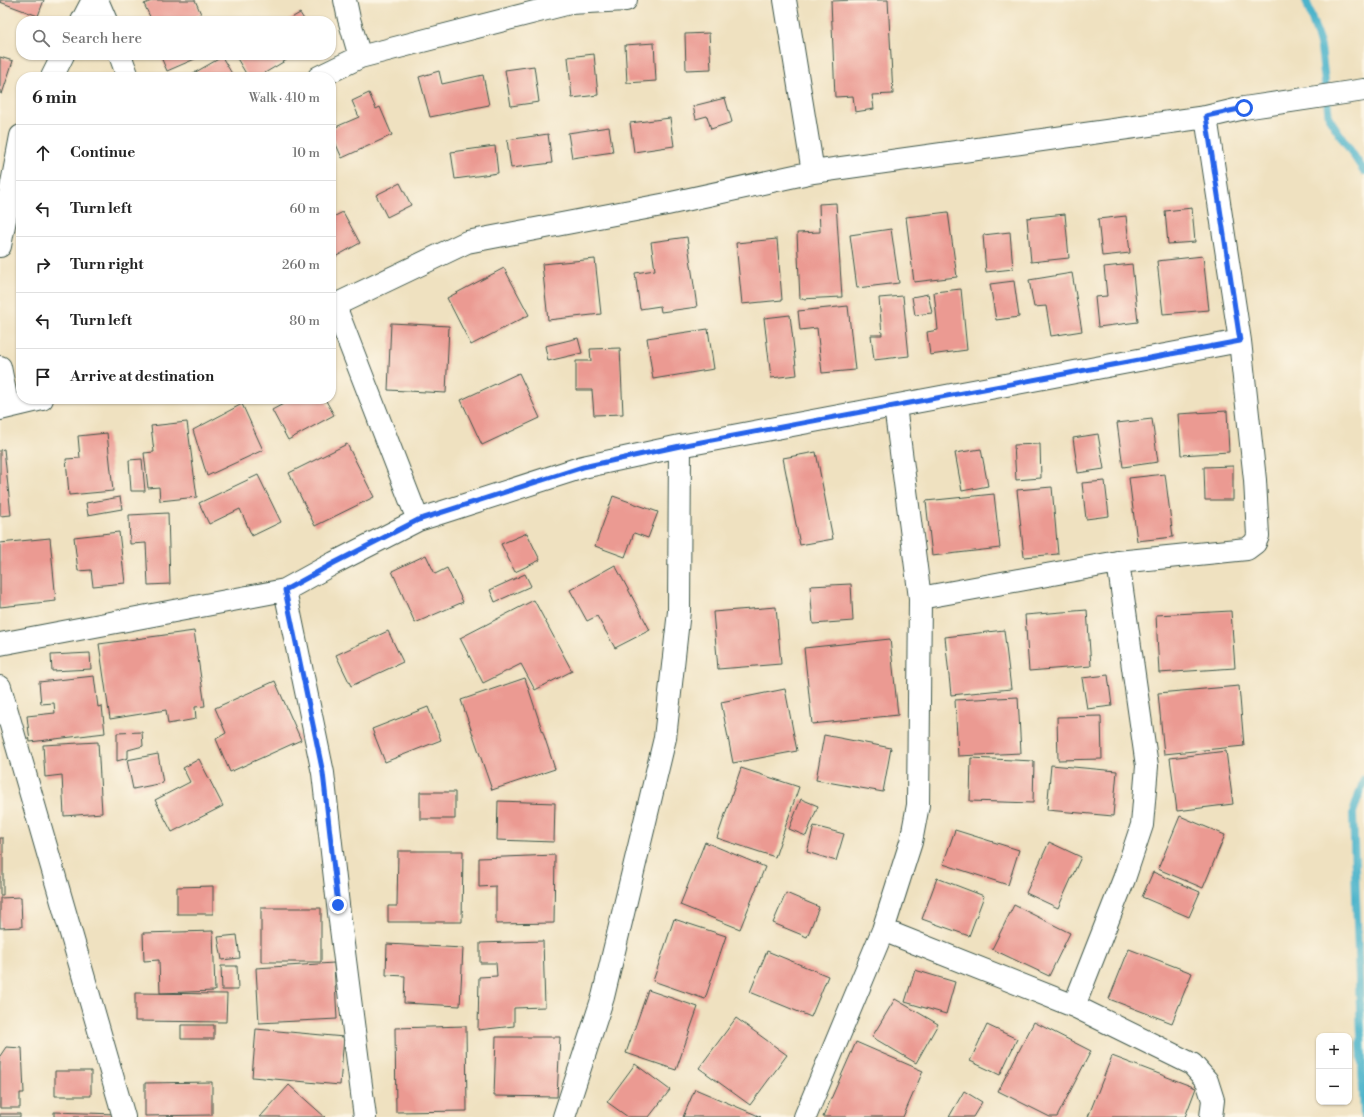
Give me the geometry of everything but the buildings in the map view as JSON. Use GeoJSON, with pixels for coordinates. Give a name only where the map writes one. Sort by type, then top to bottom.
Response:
{"type":"FeatureCollection","features":[{"type":"Feature","properties":{"kind":"street"},"geometry":{"type":"LineString","coordinates":[[85,16],[93,0]]}},
{"type":"Feature","properties":{"kind":"street"},"geometry":{"type":"LineString","coordinates":[[97,0],[104,16]]}},
{"type":"Feature","properties":{"kind":"street"},"geometry":{"type":"LineString","coordinates":[[345,0],[349,20],[360,57]]}},
{"type":"Feature","properties":{"kind":"street"},"geometry":{"type":"LineString","coordinates":[[329,72],[360,57],[570,1],[626,0]]}},
{"type":"Feature","properties":{"kind":"street"},"geometry":{"type":"LineString","coordinates":[[785,0],[812,172]]}},
{"type":"Feature","properties":{"kind":"street"},"geometry":{"type":"LineString","coordinates":[[54,72],[60,60]]}},
{"type":"Feature","properties":{"kind":"street"},"geometry":{"type":"LineString","coordinates":[[122,60],[126,72]]}},
{"type":"Feature","properties":{"kind":"street"},"geometry":{"type":"LineString","coordinates":[[336,306],[466,242],[667,204],[812,172],[1206,116],[1244,108],[1361,91]]}},
{"type":"Feature","properties":{"kind":"street"},"geometry":{"type":"LineString","coordinates":[[920,598],[1118,562],[1247,549],[1255,543],[1258,536],[1255,480],[1240,341],[1206,116]]}},
{"type":"Feature","properties":{"kind":"street"},"geometry":{"type":"LineString","coordinates":[[0,246],[16,162]]}},
{"type":"Feature","properties":{"kind":"street"},"geometry":{"type":"LineString","coordinates":[[336,315],[418,520]]}},
{"type":"Feature","properties":{"kind":"street"},"geometry":{"type":"LineString","coordinates":[[0,644],[285,590],[418,520],[583,467],[680,446],[1240,341]]}},
{"type":"Feature","properties":{"kind":"street"},"geometry":{"type":"LineString","coordinates":[[0,367],[4,408],[21,404]]}},
{"type":"Feature","properties":{"kind":"street"},"geometry":{"type":"LineString","coordinates":[[805,1117],[883,930],[911,842],[918,805],[920,598],[895,406]]}},
{"type":"Feature","properties":{"kind":"street"},"geometry":{"type":"LineString","coordinates":[[564,1117],[603,997],[665,738],[679,611],[680,446]]}},
{"type":"Feature","properties":{"kind":"street"},"geometry":{"type":"LineString","coordinates":[[1074,1006],[1124,879],[1142,825],[1146,766],[1118,562]]}},
{"type":"Feature","properties":{"kind":"street"},"geometry":{"type":"LineString","coordinates":[[285,590],[323,773],[364,1117]]}},
{"type":"Feature","properties":{"kind":"street"},"geometry":{"type":"LineString","coordinates":[[0,688],[124,1117]]}},
{"type":"Feature","properties":{"kind":"street"},"geometry":{"type":"LineString","coordinates":[[883,930],[1074,1006],[1192,1064],[1207,1081],[1213,1100],[1211,1117]]}},
{"type":"Feature","properties":{"kind":"waterway"},"geometry":{"type":"LineString","coordinates":[[1306,0],[1321,47],[1329,118],[1364,171]]}},
{"type":"Feature","properties":{"kind":"waterway"},"geometry":{"type":"LineString","coordinates":[[1364,779],[1353,813],[1364,1117]]}},
{"type":"Feature","properties":{"kind":"route"},"geometry":{"type":"LineString","coordinates":[[338,905],[323,773],[285,590],[418,520],[583,467],[680,446],[1240,341],[1206,116],[1244,108]]}}]}
